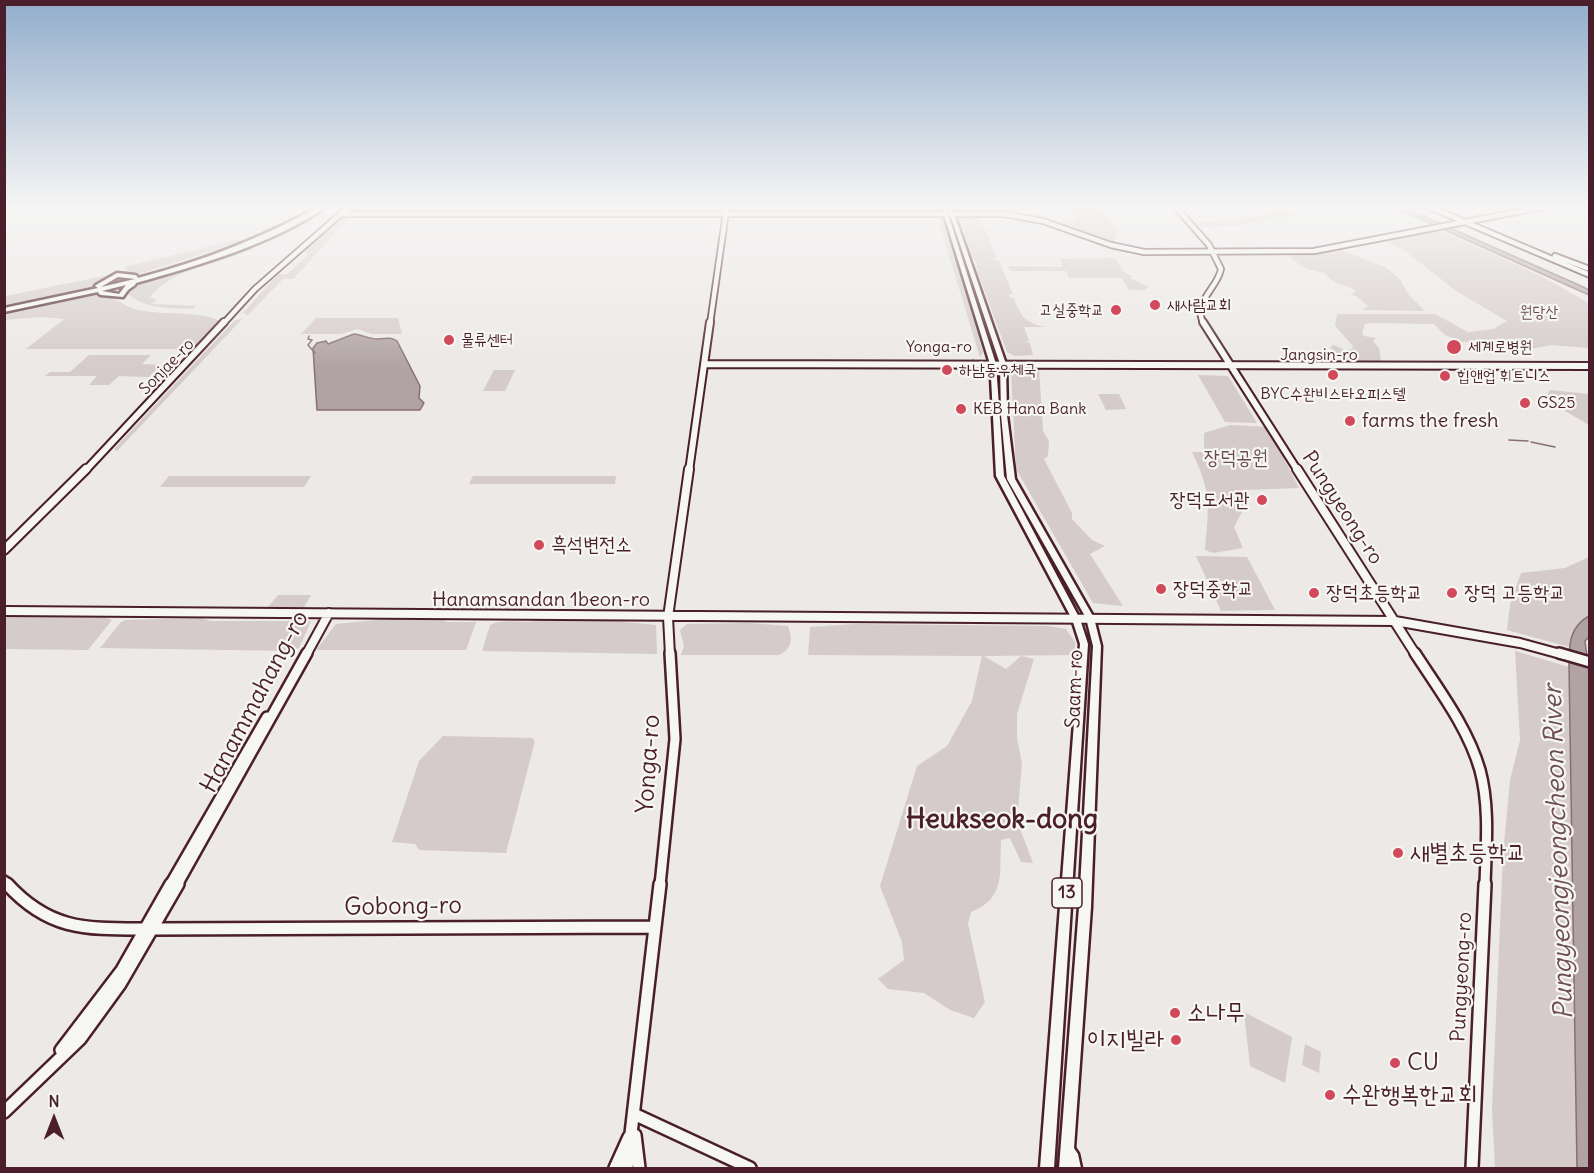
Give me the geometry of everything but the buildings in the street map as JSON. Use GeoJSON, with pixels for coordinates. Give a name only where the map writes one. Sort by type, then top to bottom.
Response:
{"type":"FeatureCollection","features":[{"type":"Feature","properties":{"kind":"highway"},"geometry":{"type":"LineString","coordinates":[[94,291],[193,260]]}},
{"type":"Feature","properties":{"kind":"highway"},"geometry":{"type":"LineString","coordinates":[[4,310],[135,283],[209,260]]}},
{"type":"Feature","properties":{"kind":"highway"},"geometry":{"type":"LineString","coordinates":[[4,310],[145,276]]}},
{"type":"Feature","properties":{"kind":"main road","name":"Sonjae-ro"},"geometry":{"type":"LineString","coordinates":[[4,550],[101,455],[255,290],[289,260]]}},
{"type":"Feature","properties":{"kind":"main road","name":"Yonga-ro"},"geometry":{"type":"LineString","coordinates":[[627,1168],[635,1120],[676,723],[668,617],[720,260]]}},
{"type":"Feature","properties":{"kind":"main road","name":"Saam-ro"},"geometry":{"type":"LineString","coordinates":[[962,260],[993,364],[1000,476],[1076,619],[1083,644],[1047,1168]]}},
{"type":"Feature","properties":{"kind":"main road","name":"Saam-ro"},"geometry":{"type":"LineString","coordinates":[[965,260],[1003,364],[1004,415],[1011,479],[1090,618],[1096,646],[1085,907],[1066,1168]]}},
{"type":"Feature","properties":{"kind":"main road","name":"Pungyeong-ro"},"geometry":{"type":"LineString","coordinates":[[1216,260],[1220,272],[1202,301],[1199,314],[1471,744],[1485,792],[1487,834],[1472,1168]]}},
{"type":"Feature","properties":{"kind":"main road"},"geometry":{"type":"LineString","coordinates":[[1557,260],[1590,273]]}},
{"type":"Feature","properties":{"kind":"main road"},"geometry":{"type":"LineString","coordinates":[[973,364],[987,356],[989,349]]}},
{"type":"Feature","properties":{"kind":"main road","name":"Yonga-ro"},"geometry":{"type":"LineString","coordinates":[[705,364],[993,364]]}},
{"type":"Feature","properties":{"kind":"main road"},"geometry":{"type":"LineString","coordinates":[[973,364],[985,368],[994,377]]}},
{"type":"Feature","properties":{"kind":"main road","name":"Jangsin-ro"},"geometry":{"type":"LineString","coordinates":[[993,364],[1590,368]]}},
{"type":"Feature","properties":{"kind":"main road","name":"Hanamsandan 1beon-ro"},"geometry":{"type":"LineString","coordinates":[[4,611],[1395,621],[1539,648],[1590,662]]}},
{"type":"Feature","properties":{"kind":"main road","name":"Hanammahang-ro"},"geometry":{"type":"LineString","coordinates":[[4,1107],[72,1039],[114,982],[148,929],[231,786],[328,613]]}},
{"type":"Feature","properties":{"kind":"main road","name":"Gobong-ro"},"geometry":{"type":"LineString","coordinates":[[4,881],[19,899],[54,922],[92,928],[655,927]]}},
{"type":"Feature","properties":{"kind":"main road","name":"Hanammahang-ro"},"geometry":{"type":"LineString","coordinates":[[4,1112],[80,1039],[120,984],[148,929]]}},
{"type":"Feature","properties":{"kind":"main road"},"geometry":{"type":"LineString","coordinates":[[615,1168],[635,1120]]}},
{"type":"Feature","properties":{"kind":"main road"},"geometry":{"type":"LineString","coordinates":[[635,1120],[639,1168]]}},
{"type":"Feature","properties":{"kind":"main road"},"geometry":{"type":"LineString","coordinates":[[635,1120],[750,1168]]}},
{"type":"Feature","properties":{"kind":"main road"},"geometry":{"type":"LineString","coordinates":[[1068,1142],[1074,1168]]}},
{"type":"Feature","properties":{"kind":"green space"},"geometry":{"type":"Polygon","coordinates":[[[154,260],[184,260],[139,274],[129,275],[124,267],[154,260]]]}},
{"type":"Feature","properties":{"kind":"green space"},"geometry":{"type":"Polygon","coordinates":[[[222,260],[183,273],[160,287],[150,297],[157,300],[152,304],[197,306],[192,309],[148,305],[132,298],[126,292],[132,286],[222,260]]]}},
{"type":"Feature","properties":{"kind":"green space"},"geometry":{"type":"Polygon","coordinates":[[[303,260],[311,260],[293,279],[283,279],[248,315],[243,313],[278,274],[287,274],[303,260]]]}},
{"type":"Feature","properties":{"kind":"green space"},"geometry":{"type":"Polygon","coordinates":[[[950,260],[955,260],[968,302],[983,353],[980,357],[950,260]]]}},
{"type":"Feature","properties":{"kind":"green space"},"geometry":{"type":"Polygon","coordinates":[[[974,260],[999,261],[1013,294],[1009,294],[1010,298],[1014,298],[1025,318],[1046,327],[1024,327],[1029,341],[1025,342],[1030,343],[1033,355],[1015,356],[1007,352],[976,268],[974,260]]]}},
{"type":"Feature","properties":{"kind":"green space"},"geometry":{"type":"Polygon","coordinates":[[[1060,260],[1116,260],[1123,271],[1133,277],[1130,278],[1149,287],[1144,290],[1129,290],[1122,278],[1069,278],[1066,271],[1010,271],[1008,266],[1063,267],[1060,260]]]}},
{"type":"Feature","properties":{"kind":"green space"},"geometry":{"type":"Polygon","coordinates":[[[1293,260],[1366,260],[1385,267],[1400,279],[1408,294],[1425,311],[1362,310],[1368,306],[1356,296],[1349,294],[1355,293],[1354,289],[1334,282],[1324,273],[1306,269],[1293,260]]]}},
{"type":"Feature","properties":{"kind":"green space","name":"원당산"},"geometry":{"type":"Polygon","coordinates":[[[1416,260],[1505,260],[1543,277],[1589,303],[1589,348],[1552,345],[1530,349],[1498,340],[1462,342],[1445,335],[1434,324],[1372,323],[1365,324],[1362,334],[1376,338],[1373,341],[1379,348],[1381,361],[1346,359],[1330,347],[1334,345],[1345,350],[1352,349],[1353,346],[1335,326],[1337,314],[1435,314],[1468,332],[1493,329],[1507,321],[1456,291],[1416,260]]]}},
{"type":"Feature","properties":{"kind":"green space"},"geometry":{"type":"Polygon","coordinates":[[[104,276],[106,280],[96,286],[5,305],[5,296],[104,276]]]}},
{"type":"Feature","properties":{"kind":"green space"},"geometry":{"type":"Polygon","coordinates":[[[100,294],[135,309],[201,315],[220,321],[196,347],[190,349],[26,349],[64,319],[41,317],[5,320],[5,315],[100,294]]]}},
{"type":"Feature","properties":{"kind":"green space"},"geometry":{"type":"Polygon","coordinates":[[[243,318],[117,451],[114,449],[234,321],[243,318]]]}},
{"type":"Feature","properties":{"kind":"green space"},"geometry":{"type":"Polygon","coordinates":[[[316,318],[398,318],[402,334],[372,334],[357,329],[341,334],[301,334],[316,318]]]}},
{"type":"Feature","properties":{"kind":"green space"},"geometry":{"type":"Polygon","coordinates":[[[89,355],[151,355],[142,364],[161,365],[149,377],[119,376],[109,385],[89,385],[97,376],[45,376],[50,372],[70,372],[89,355]]]}},
{"type":"Feature","properties":{"kind":"green space"},"geometry":{"type":"Polygon","coordinates":[[[1017,368],[1039,368],[1043,431],[1049,441],[1048,456],[1044,459],[1072,513],[1072,519],[1092,540],[1105,546],[1090,554],[1123,606],[1093,603],[1016,469],[1011,371],[1017,368]]]}},
{"type":"Feature","properties":{"kind":"green space"},"geometry":{"type":"Polygon","coordinates":[[[494,370],[515,370],[505,391],[483,391],[494,370]]]}},
{"type":"Feature","properties":{"kind":"green space"},"geometry":{"type":"Polygon","coordinates":[[[1198,375],[1228,376],[1257,423],[1225,422],[1198,375]]]}},
{"type":"Feature","properties":{"kind":"green space"},"geometry":{"type":"Polygon","coordinates":[[[1550,390],[1589,394],[1589,425],[1550,402],[1547,396],[1550,390]]]}},
{"type":"Feature","properties":{"kind":"green space"},"geometry":{"type":"Polygon","coordinates":[[[1098,394],[1119,394],[1126,409],[1106,410],[1098,394]]]}},
{"type":"Feature","properties":{"kind":"green space","name":"장덕공원"},"geometry":{"type":"Polygon","coordinates":[[[1230,425],[1268,427],[1299,488],[1243,490],[1243,510],[1234,527],[1243,548],[1213,553],[1205,550],[1208,500],[1203,479],[1192,452],[1204,452],[1204,433],[1230,425]]]}},
{"type":"Feature","properties":{"kind":"green space"},"geometry":{"type":"Polygon","coordinates":[[[169,476],[311,476],[304,487],[160,487],[169,476]]]}},
{"type":"Feature","properties":{"kind":"green space"},"geometry":{"type":"Polygon","coordinates":[[[473,476],[616,476],[615,484],[469,484],[473,476]]]}},
{"type":"Feature","properties":{"kind":"green space"},"geometry":{"type":"Polygon","coordinates":[[[1196,556],[1247,557],[1275,610],[1221,611],[1196,556]]]}},
{"type":"Feature","properties":{"kind":"green space"},"geometry":{"type":"Polygon","coordinates":[[[1589,557],[1589,616],[1569,647],[1507,630],[1510,605],[1521,573],[1565,568],[1589,557]]]}},
{"type":"Feature","properties":{"kind":"green space"},"geometry":{"type":"Polygon","coordinates":[[[278,595],[311,595],[304,607],[268,607],[278,595]]]}},
{"type":"Feature","properties":{"kind":"green space"},"geometry":{"type":"Polygon","coordinates":[[[5,617],[105,617],[112,620],[88,650],[5,649],[5,617]]]}},
{"type":"Feature","properties":{"kind":"green space"},"geometry":{"type":"Polygon","coordinates":[[[201,618],[211,621],[311,621],[299,648],[294,651],[100,648],[121,622],[126,620],[201,618]]]}},
{"type":"Feature","properties":{"kind":"green space"},"geometry":{"type":"Polygon","coordinates":[[[386,619],[441,619],[447,622],[476,622],[466,650],[316,650],[336,624],[386,619]]]}},
{"type":"Feature","properties":{"kind":"green space"},"geometry":{"type":"Polygon","coordinates":[[[615,621],[656,625],[657,654],[482,651],[490,625],[501,622],[615,621]]]}},
{"type":"Feature","properties":{"kind":"green space"},"geometry":{"type":"Polygon","coordinates":[[[749,623],[788,626],[791,635],[789,647],[779,655],[681,655],[684,646],[680,630],[687,624],[749,623]]]}},
{"type":"Feature","properties":{"kind":"green space"},"geometry":{"type":"Polygon","coordinates":[[[855,624],[1048,626],[1066,629],[1075,642],[1075,655],[984,656],[1006,669],[1021,656],[1034,659],[1017,714],[1017,739],[1022,763],[1017,821],[1033,863],[1021,862],[1010,838],[1001,840],[1000,873],[996,891],[983,906],[971,912],[968,924],[985,1002],[974,1018],[950,1010],[924,993],[888,989],[878,979],[904,960],[902,942],[880,886],[917,766],[947,746],[972,701],[982,656],[808,655],[810,627],[855,624]]]}},
{"type":"Feature","properties":{"kind":"green space"},"geometry":{"type":"Polygon","coordinates":[[[1515,651],[1589,673],[1590,1168],[1495,1168],[1492,1109],[1503,855],[1510,780],[1520,740],[1515,651]]]}},
{"type":"Feature","properties":{"kind":"green space"},"geometry":{"type":"Polygon","coordinates":[[[443,736],[532,738],[535,741],[506,853],[419,850],[415,844],[392,842],[419,761],[443,736]]]}},
{"type":"Feature","properties":{"kind":"green space"},"geometry":{"type":"Polygon","coordinates":[[[1244,1012],[1292,1037],[1285,1083],[1250,1066],[1244,1012]]]}},
{"type":"Feature","properties":{"kind":"green space"},"geometry":{"type":"Polygon","coordinates":[[[1305,1044],[1321,1052],[1319,1073],[1302,1065],[1305,1044]]]}},
{"type":"Feature","properties":{"kind":"shaded area"},"geometry":{"type":"Polygon","coordinates":[[[1511,260],[1522,260],[1579,285],[1589,290],[1589,295],[1511,260]]]}},
{"type":"Feature","properties":{"kind":"shaded area"},"geometry":{"type":"Polygon","coordinates":[[[354,334],[375,339],[390,338],[397,341],[420,386],[419,398],[424,403],[420,410],[317,410],[313,348],[317,343],[326,341],[328,344],[354,334]]]}},
{"type":"Feature","properties":{"kind":"shaded area"},"geometry":{"type":"Polygon","coordinates":[[[1589,616],[1589,637],[1585,641],[1590,680],[1589,1168],[1577,1168],[1569,658],[1574,631],[1582,620],[1589,616]]]}},
{"type":"Feature","properties":{"kind":"waterway"},"geometry":{"type":"LineString","coordinates":[[309,336],[308,339],[312,340],[308,345],[315,353]]}},
{"type":"Feature","properties":{"kind":"waterway"},"geometry":{"type":"LineString","coordinates":[[1509,440],[1528,441]]}},
{"type":"Feature","properties":{"kind":"waterway"},"geometry":{"type":"LineString","coordinates":[[1531,442],[1555,447]]}},
{"type":"Feature","properties":{"kind":"place","name":"새사람교회"},"geometry":{"type":"Point","coordinates":[1155,305]}},
{"type":"Feature","properties":{"kind":"place","name":"고실중학교"},"geometry":{"type":"Point","coordinates":[1116,310]}},
{"type":"Feature","properties":{"kind":"place","name":"물류센터"},"geometry":{"type":"Point","coordinates":[449,340]}},
{"type":"Feature","properties":{"kind":"place","name":"세계로병원"},"geometry":{"type":"Point","coordinates":[1454,347]}},
{"type":"Feature","properties":{"kind":"place","name":"하남동우체국"},"geometry":{"type":"Point","coordinates":[947,370]}},
{"type":"Feature","properties":{"kind":"place","name":"BYC수완비스타오피스텔"},"geometry":{"type":"Point","coordinates":[1333,375]}},
{"type":"Feature","properties":{"kind":"place","name":"힙앤업 휘트니스"},"geometry":{"type":"Point","coordinates":[1445,376]}},
{"type":"Feature","properties":{"kind":"place","name":"GS25"},"geometry":{"type":"Point","coordinates":[1525,403]}},
{"type":"Feature","properties":{"kind":"place","name":"KEB Hana Bank"},"geometry":{"type":"Point","coordinates":[961,409]}},
{"type":"Feature","properties":{"kind":"place","name":"farms the fresh"},"geometry":{"type":"Point","coordinates":[1350,421]}},
{"type":"Feature","properties":{"kind":"place","name":"장덕도서관"},"geometry":{"type":"Point","coordinates":[1262,500]}},
{"type":"Feature","properties":{"kind":"place","name":"흑석변전소"},"geometry":{"type":"Point","coordinates":[539,545]}},
{"type":"Feature","properties":{"kind":"place","name":"장덕중학교"},"geometry":{"type":"Point","coordinates":[1161,589]}},
{"type":"Feature","properties":{"kind":"place","name":"장덕초등학교"},"geometry":{"type":"Point","coordinates":[1314,593]}},
{"type":"Feature","properties":{"kind":"place","name":"장덕 고등학교"},"geometry":{"type":"Point","coordinates":[1452,593]}},
{"type":"Feature","properties":{"kind":"place","name":"새별초등학교"},"geometry":{"type":"Point","coordinates":[1398,853]}},
{"type":"Feature","properties":{"kind":"place","name":"소나무"},"geometry":{"type":"Point","coordinates":[1175,1013]}},
{"type":"Feature","properties":{"kind":"place","name":"이지빌라"},"geometry":{"type":"Point","coordinates":[1176,1040]}},
{"type":"Feature","properties":{"kind":"place","name":"CU"},"geometry":{"type":"Point","coordinates":[1395,1063]}},
{"type":"Feature","properties":{"kind":"place","name":"수완행복한교회"},"geometry":{"type":"Point","coordinates":[1330,1095]}},
{"type":"Feature","properties":{"kind":"district","name":"Heukseok-dong"},"geometry":{"type":"Point","coordinates":[1002,820]}},
{"type":"Feature","properties":{"kind":"water label","name":"Pungyeongjeongcheon River"},"geometry":{"type":"Point","coordinates":[1559,852]}}]}
